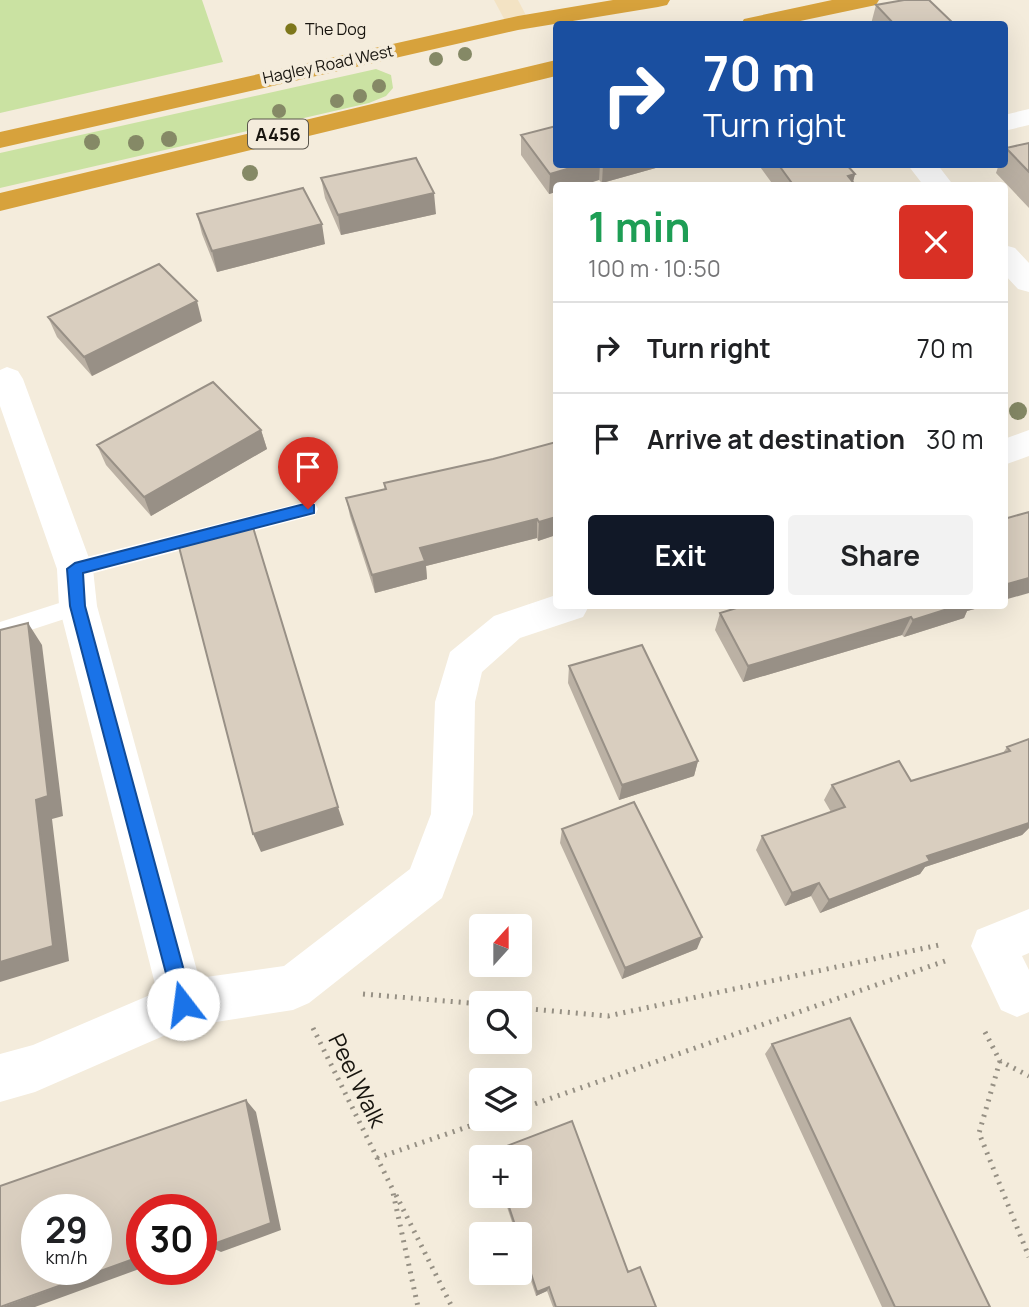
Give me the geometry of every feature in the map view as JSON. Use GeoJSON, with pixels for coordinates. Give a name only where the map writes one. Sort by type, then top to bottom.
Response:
{"type":"FeatureCollection","features":[{"type":"Feature","properties":{"kind":"highway","name":"Hagley Road West"},"geometry":{"type":"LineString","coordinates":[[0,140],[518,23],[658,0]]}},
{"type":"Feature","properties":{"kind":"highway"},"geometry":{"type":"LineString","coordinates":[[766,21],[867,0]]}},
{"type":"Feature","properties":{"kind":"highway"},"geometry":{"type":"LineString","coordinates":[[518,23],[530,41],[553,47]]}},
{"type":"Feature","properties":{"kind":"highway"},"geometry":{"type":"LineString","coordinates":[[369,55],[396,57],[413,66],[415,77],[411,85],[387,108]]}},
{"type":"Feature","properties":{"kind":"highway","name":"A456"},"geometry":{"type":"LineString","coordinates":[[0,202],[553,69]]}},
{"type":"Feature","properties":{"kind":"street"},"geometry":{"type":"LineString","coordinates":[[506,0],[518,23]]}},
{"type":"Feature","properties":{"kind":"street"},"geometry":{"type":"LineString","coordinates":[[1008,122],[1029,117]]}},
{"type":"Feature","properties":{"kind":"street"},"geometry":{"type":"LineString","coordinates":[[924,168],[937,182]]}},
{"type":"Feature","properties":{"kind":"street"},"geometry":{"type":"LineString","coordinates":[[1008,260],[1029,282]]}},
{"type":"Feature","properties":{"kind":"street"},"geometry":{"type":"LineString","coordinates":[[7,379],[76,587],[183,1004]]}},
{"type":"Feature","properties":{"kind":"street"},"geometry":{"type":"LineString","coordinates":[[1008,451],[1029,443]]}},
{"type":"Feature","properties":{"kind":"street"},"geometry":{"type":"LineString","coordinates":[[0,1078],[35,1068],[183,1004],[293,988],[427,883],[452,814],[455,702],[464,664],[507,627],[561,609]]}},
{"type":"Feature","properties":{"kind":"street"},"geometry":{"type":"LineString","coordinates":[[1017,994],[993,946],[1029,932]]}},
{"type":"Feature","properties":{"kind":"lane"},"geometry":{"type":"LineString","coordinates":[[0,631],[76,587],[308,509]]}},
{"type":"Feature","properties":{"kind":"path"},"geometry":{"type":"LineString","coordinates":[[532,1009],[608,1016],[939,945]]}},
{"type":"Feature","properties":{"kind":"path"},"geometry":{"type":"LineString","coordinates":[[532,1105],[947,960]]}},
{"type":"Feature","properties":{"kind":"path"},"geometry":{"type":"LineString","coordinates":[[293,988],[469,1003]]}},
{"type":"Feature","properties":{"kind":"path","name":"Peel Walk"},"geometry":{"type":"LineString","coordinates":[[293,988],[452,1307]]}},
{"type":"Feature","properties":{"kind":"path"},"geometry":{"type":"LineString","coordinates":[[1000,1060],[979,1133],[1029,1257]]}},
{"type":"Feature","properties":{"kind":"path"},"geometry":{"type":"LineString","coordinates":[[377,1158],[469,1126]]}},
{"type":"Feature","properties":{"kind":"path","name":"Peel Walk"},"geometry":{"type":"LineString","coordinates":[[392,1188],[418,1307]]}},
{"type":"Feature","properties":{"kind":"green space"},"geometry":{"type":"Polygon","coordinates":[[[0,0],[202,0],[223,62],[0,113],[0,0]]]}},
{"type":"Feature","properties":{"kind":"green space"},"geometry":{"type":"Polygon","coordinates":[[[376,69],[391,75],[393,88],[386,96],[369,103],[0,188],[0,153],[376,69]]]}},
{"type":"Feature","properties":{"kind":"building"},"geometry":{"type":"Polygon","coordinates":[[[904,0],[929,0],[951,21],[891,21],[876,5],[904,0]]]}},
{"type":"Feature","properties":{"kind":"building"},"geometry":{"type":"Polygon","coordinates":[[[553,127],[553,168],[570,168],[550,174],[521,135],[553,127]]]}},
{"type":"Feature","properties":{"kind":"building"},"geometry":{"type":"Polygon","coordinates":[[[1029,143],[1029,172],[1008,150],[1008,148],[1029,143]]]}},
{"type":"Feature","properties":{"kind":"building"},"geometry":{"type":"Polygon","coordinates":[[[416,158],[434,193],[338,215],[321,178],[416,158]]]}},
{"type":"Feature","properties":{"kind":"building"},"geometry":{"type":"Polygon","coordinates":[[[781,168],[850,168],[855,174],[848,176],[853,182],[791,182],[781,168]]]}},
{"type":"Feature","properties":{"kind":"building"},"geometry":{"type":"Polygon","coordinates":[[[303,188],[322,224],[212,251],[197,214],[303,188]]]}},
{"type":"Feature","properties":{"kind":"building"},"geometry":{"type":"Polygon","coordinates":[[[159,264],[197,301],[84,357],[48,317],[159,264]]]}},
{"type":"Feature","properties":{"kind":"building"},"geometry":{"type":"Polygon","coordinates":[[[213,382],[261,430],[144,497],[97,445],[213,382]]]}},
{"type":"Feature","properties":{"kind":"building"},"geometry":{"type":"Polygon","coordinates":[[[553,443],[553,518],[539,522],[537,519],[420,548],[425,561],[372,575],[346,498],[386,489],[384,483],[553,443]]]}},
{"type":"Feature","properties":{"kind":"building"},"geometry":{"type":"Polygon","coordinates":[[[1029,512],[1029,578],[1008,584],[1008,518],[1029,512]]]}},
{"type":"Feature","properties":{"kind":"building"},"geometry":{"type":"Polygon","coordinates":[[[252,524],[338,807],[253,834],[178,543],[252,524]]]}},
{"type":"Feature","properties":{"kind":"building"},"geometry":{"type":"Polygon","coordinates":[[[733,609],[948,609],[913,620],[911,617],[748,666],[720,613],[733,609]]]}},
{"type":"Feature","properties":{"kind":"building"},"geometry":{"type":"Polygon","coordinates":[[[28,623],[48,796],[36,800],[53,946],[0,962],[0,630],[28,623]]]}},
{"type":"Feature","properties":{"kind":"building"},"geometry":{"type":"Polygon","coordinates":[[[642,645],[698,761],[622,785],[569,666],[642,645]]]}},
{"type":"Feature","properties":{"kind":"building"},"geometry":{"type":"Polygon","coordinates":[[[1029,739],[1029,823],[927,856],[930,861],[829,900],[819,883],[792,893],[762,836],[845,807],[832,785],[899,761],[911,781],[1010,751],[1007,747],[1029,739]]]}},
{"type":"Feature","properties":{"kind":"building"},"geometry":{"type":"Polygon","coordinates":[[[634,802],[702,937],[625,968],[562,829],[634,802]]]}},
{"type":"Feature","properties":{"kind":"building"},"geometry":{"type":"Polygon","coordinates":[[[850,1018],[990,1307],[895,1307],[772,1044],[850,1018]]]}},
{"type":"Feature","properties":{"kind":"building"},"geometry":{"type":"Polygon","coordinates":[[[246,1100],[271,1223],[217,1243],[217,1194],[126,1194],[126,1262],[112,1267],[112,1194],[21,1194],[21,1285],[61,1285],[0,1307],[0,1186],[246,1100]]]}},
{"type":"Feature","properties":{"kind":"building"},"geometry":{"type":"Polygon","coordinates":[[[572,1121],[628,1272],[640,1267],[656,1307],[556,1307],[549,1287],[537,1292],[532,1277],[532,1222],[514,1222],[509,1208],[532,1208],[532,1145],[509,1145],[572,1121]]]}},
{"type":"Feature","properties":{"kind":"place","name":"The Dog"},"geometry":{"type":"Point","coordinates":[291,29]}},
{"type":"Feature","properties":{"kind":"route"},"geometry":{"type":"LineString","coordinates":[[183,1004],[78,606],[75,569],[308,509]]}}]}
